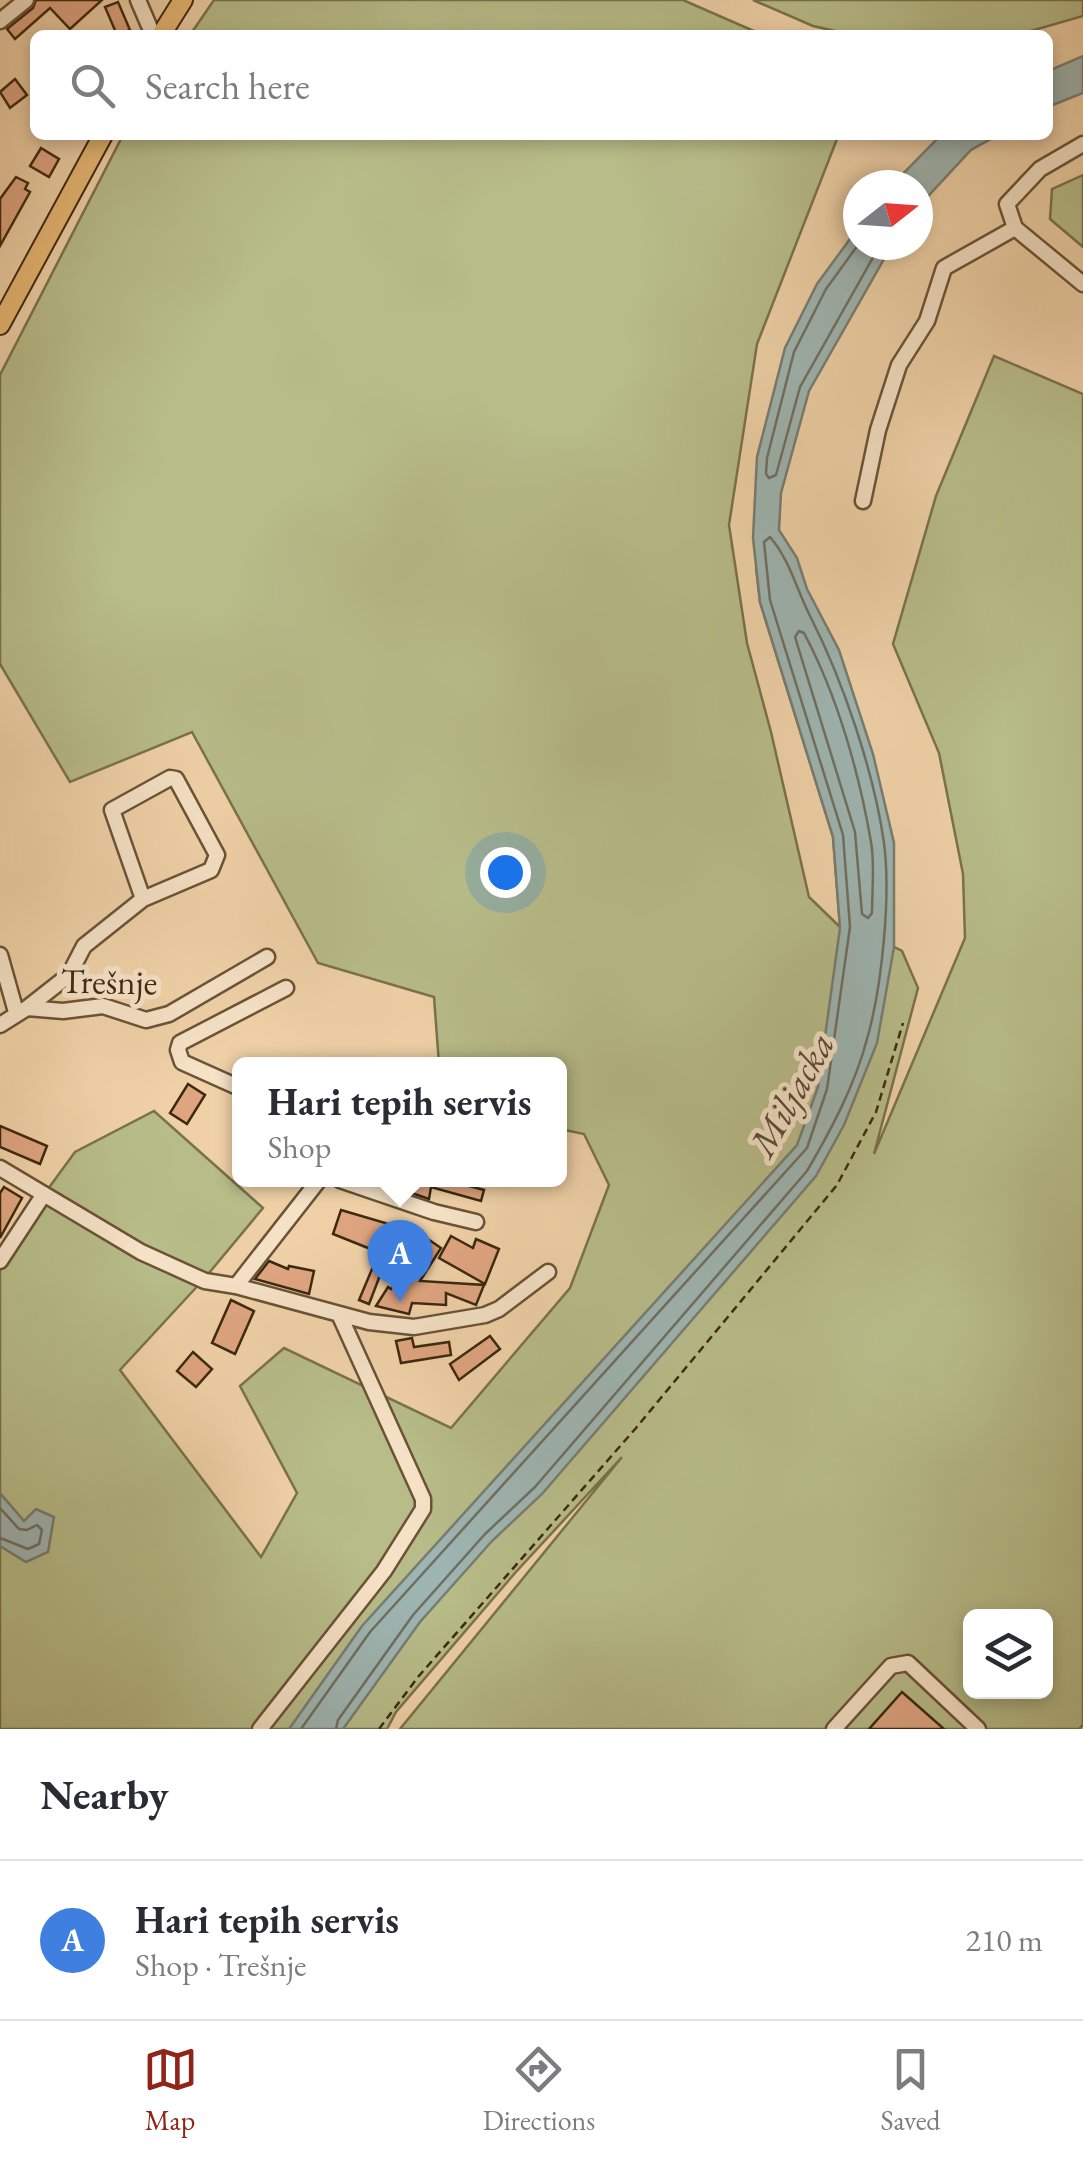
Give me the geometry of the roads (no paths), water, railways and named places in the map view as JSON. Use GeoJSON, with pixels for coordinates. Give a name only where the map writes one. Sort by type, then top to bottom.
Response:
{"type":"FeatureCollection","features":[{"type":"Feature","properties":{"kind":"main road"},"geometry":{"type":"LineString","coordinates":[[164,30],[183,0]]}},
{"type":"Feature","properties":{"kind":"main road"},"geometry":{"type":"LineString","coordinates":[[0,325],[100,140]]}},
{"type":"Feature","properties":{"kind":"street"},"geometry":{"type":"LineString","coordinates":[[0,21],[26,0]]}},
{"type":"Feature","properties":{"kind":"street"},"geometry":{"type":"LineString","coordinates":[[138,0],[151,30]]}},
{"type":"Feature","properties":{"kind":"street"},"geometry":{"type":"LineString","coordinates":[[1083,144],[1040,169],[1007,204],[1016,228],[1083,284]]}},
{"type":"Feature","properties":{"kind":"street"},"geometry":{"type":"LineString","coordinates":[[863,502],[878,430],[899,365],[927,320],[944,268],[1016,228]]}},
{"type":"Feature","properties":{"kind":"street"},"geometry":{"type":"LineString","coordinates":[[0,955],[21,1010],[69,975],[84,946],[143,899],[211,870],[217,856],[176,779],[170,778],[112,810],[110,815],[143,899]]}},
{"type":"Feature","properties":{"kind":"street","name":"Trešnje"},"geometry":{"type":"LineString","coordinates":[[0,1026],[21,1010],[63,1011],[102,1006],[156,1019],[267,957]]}},
{"type":"Feature","properties":{"kind":"street","name":"Trešnje"},"geometry":{"type":"LineString","coordinates":[[232,1084],[182,1062],[180,1044],[286,988]]}},
{"type":"Feature","properties":{"kind":"street"},"geometry":{"type":"LineString","coordinates":[[0,1168],[142,1252],[205,1281],[369,1322],[414,1327],[469,1319],[498,1309],[548,1272]]}},
{"type":"Feature","properties":{"kind":"street"},"geometry":{"type":"LineString","coordinates":[[236,1286],[314,1187]]}},
{"type":"Feature","properties":{"kind":"street"},"geometry":{"type":"LineString","coordinates":[[361,1187],[476,1222]]}},
{"type":"Feature","properties":{"kind":"street"},"geometry":{"type":"LineString","coordinates":[[0,1261],[44,1194]]}},
{"type":"Feature","properties":{"kind":"street"},"geometry":{"type":"LineString","coordinates":[[260,1729],[384,1571],[423,1509],[423,1500],[340,1314]]}},
{"type":"Feature","properties":{"kind":"street"},"geometry":{"type":"LineString","coordinates":[[834,1729],[891,1666],[900,1662],[908,1663],[978,1729]]}},
{"type":"Feature","properties":{"kind":"water"},"geometry":{"type":"Polygon","coordinates":[[[1083,56],[1083,93],[1053,105],[1053,69],[1083,56]]]}},
{"type":"Feature","properties":{"kind":"water"},"geometry":{"type":"Polygon","coordinates":[[[936,140],[989,140],[971,150],[933,191],[933,170],[907,170],[936,140]]]}},
{"type":"Feature","properties":{"kind":"water"},"geometry":{"type":"Polygon","coordinates":[[[843,248],[843,260],[883,260],[809,391],[781,493],[779,530],[797,558],[807,589],[839,650],[873,754],[894,843],[894,947],[877,1043],[844,1125],[816,1176],[542,1494],[492,1541],[420,1622],[343,1729],[289,1729],[362,1626],[797,1145],[818,1087],[840,928],[833,837],[760,602],[753,538],[757,457],[785,348],[817,284],[843,248]]]}},
{"type":"Feature","properties":{"kind":"water"},"geometry":{"type":"Polygon","coordinates":[[[0,1493],[24,1521],[36,1509],[54,1517],[48,1552],[26,1562],[0,1546],[0,1493]]]}},
{"type":"Feature","properties":{"kind":"place","name":"Hari tepih servis"},"geometry":{"type":"Point","coordinates":[400,1302]}},
{"type":"Feature","properties":{"kind":"water label","name":"Miljacka"},"geometry":{"type":"Point","coordinates":[791,1094]}}]}
